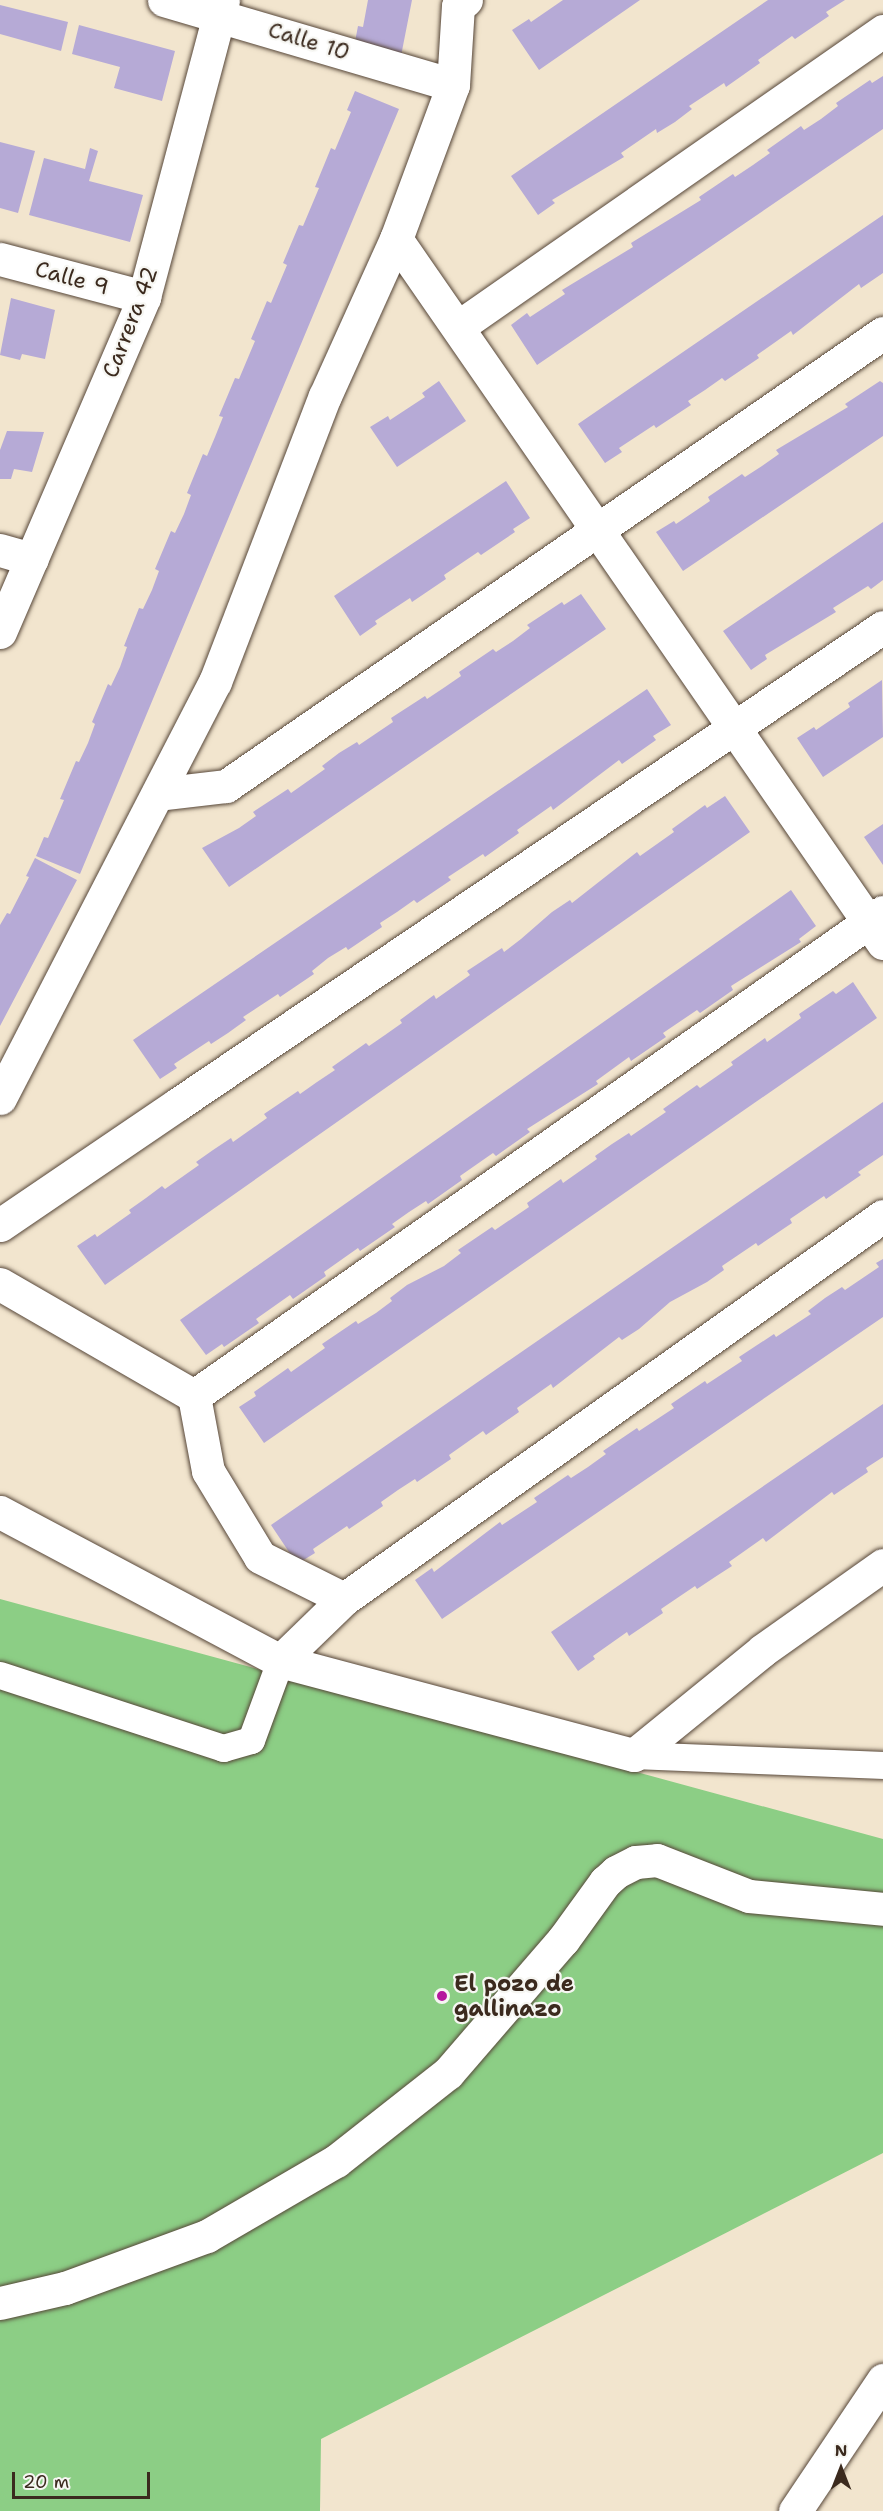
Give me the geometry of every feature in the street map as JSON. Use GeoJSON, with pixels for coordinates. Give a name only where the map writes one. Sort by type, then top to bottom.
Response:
{"type":"FeatureCollection","features":[{"type":"Feature","properties":{"kind":"street","name":"Calle 10"},"geometry":{"type":"LineString","coordinates":[[164,0],[221,7],[453,85]]}},
{"type":"Feature","properties":{"kind":"street"},"geometry":{"type":"LineString","coordinates":[[0,1098],[215,682],[325,396],[396,239],[453,85],[458,6],[466,0]]}},
{"type":"Feature","properties":{"kind":"street","name":"Carrera 42"},"geometry":{"type":"LineString","coordinates":[[0,632],[144,297],[221,7]]}},
{"type":"Feature","properties":{"kind":"street"},"geometry":{"type":"LineString","coordinates":[[458,327],[883,31]]}},
{"type":"Feature","properties":{"kind":"street"},"geometry":{"type":"LineString","coordinates":[[194,1395],[878,926],[735,728],[396,239]]}},
{"type":"Feature","properties":{"kind":"street","name":"Calle 9"},"geometry":{"type":"LineString","coordinates":[[0,259],[144,297]]}},
{"type":"Feature","properties":{"kind":"street"},"geometry":{"type":"LineString","coordinates":[[158,794],[226,786],[883,333]]}},
{"type":"Feature","properties":{"kind":"street"},"geometry":{"type":"LineString","coordinates":[[0,550],[32,559]]}},
{"type":"Feature","properties":{"kind":"street"},"geometry":{"type":"LineString","coordinates":[[0,1225],[883,627]]}},
{"type":"Feature","properties":{"kind":"street"},"geometry":{"type":"LineString","coordinates":[[280,1661],[344,1599],[883,1216]]}},
{"type":"Feature","properties":{"kind":"street"},"geometry":{"type":"LineString","coordinates":[[0,1284],[194,1395],[208,1471],[260,1557],[344,1599]]}},
{"type":"Feature","properties":{"kind":"street"},"geometry":{"type":"LineString","coordinates":[[0,1512],[280,1661],[634,1755],[763,1650],[883,1565]]}},
{"type":"Feature","properties":{"kind":"street"},"geometry":{"type":"LineString","coordinates":[[0,2303],[65,2288],[207,2236],[336,2161],[448,2073],[563,1940],[605,1882],[616,1872],[636,1862],[657,1860],[749,1896],[883,1909]]}},
{"type":"Feature","properties":{"kind":"street"},"geometry":{"type":"LineString","coordinates":[[795,2511],[883,2380]]}},
{"type":"Feature","properties":{"kind":"lane"},"geometry":{"type":"LineString","coordinates":[[0,1675],[223,1748],[251,1740],[280,1661]]}},
{"type":"Feature","properties":{"kind":"lane"},"geometry":{"type":"LineString","coordinates":[[634,1755],[883,1765]]}},
{"type":"Feature","properties":{"kind":"green space","name":"El pozo de gallinazo"},"geometry":{"type":"Polygon","coordinates":[[[0,1599],[883,1839],[883,2153],[321,2439],[320,2511],[0,2511],[0,1599]]]}},
{"type":"Feature","properties":{"kind":"building"},"geometry":{"type":"Polygon","coordinates":[[[368,0],[412,0],[401,56],[354,47],[358,26],[363,27],[368,0]]]}},
{"type":"Feature","properties":{"kind":"building"},"geometry":{"type":"Polygon","coordinates":[[[563,0],[640,0],[539,70],[512,30],[529,19],[531,22],[563,0]]]}},
{"type":"Feature","properties":{"kind":"building"},"geometry":{"type":"Polygon","coordinates":[[[768,0],[845,0],[826,12],[829,16],[795,39],[792,36],[726,87],[724,83],[689,106],[692,109],[675,122],[657,133],[656,129],[621,153],[624,157],[552,200],[555,203],[538,215],[511,176],[768,0]]]}},
{"type":"Feature","properties":{"kind":"building"},"geometry":{"type":"Polygon","coordinates":[[[0,5],[68,22],[61,51],[0,34],[0,5]]]}},
{"type":"Feature","properties":{"kind":"building"},"geometry":{"type":"Polygon","coordinates":[[[79,25],[175,51],[162,101],[114,88],[120,67],[72,54],[79,25]]]}},
{"type":"Feature","properties":{"kind":"building"},"geometry":{"type":"Polygon","coordinates":[[[883,76],[883,129],[537,365],[511,325],[527,313],[530,317],[565,294],[562,290],[633,247],[631,243],[701,200],[699,197],[733,174],[735,177],[753,165],[770,153],[767,150],[801,126],[804,130],[838,106],[836,103],[870,80],[872,83],[883,76]]]}},
{"type":"Feature","properties":{"kind":"building"},"geometry":{"type":"Polygon","coordinates":[[[355,91],[399,109],[80,874],[36,856],[44,837],[48,838],[64,800],[60,799],[76,761],[79,762],[88,743],[95,724],[92,722],[108,684],[111,686],[120,667],[127,647],[124,646],[139,608],[143,609],[152,590],[159,571],[155,569],[171,531],[175,533],[184,514],[191,495],[187,493],[203,454],[207,456],[215,437],[223,417],[219,416],[235,378],[239,379],[255,341],[251,339],[267,301],[271,303],[287,265],[283,263],[299,225],[303,226],[319,188],[315,187],[331,148],[335,150],[351,112],[347,110],[355,91]]]}},
{"type":"Feature","properties":{"kind":"building"},"geometry":{"type":"Polygon","coordinates":[[[0,142],[35,151],[18,213],[0,208],[0,142]]]}},
{"type":"Feature","properties":{"kind":"building"},"geometry":{"type":"Polygon","coordinates":[[[90,148],[98,151],[89,181],[143,195],[130,242],[29,215],[44,158],[85,169],[90,148]]]}},
{"type":"Feature","properties":{"kind":"building"},"geometry":{"type":"Polygon","coordinates":[[[883,215],[883,273],[861,288],[859,284],[793,335],[791,331],[757,355],[759,358],[725,381],[722,378],[688,401],[691,405],[656,428],[654,425],[619,448],[622,452],[605,463],[578,424],[883,215]]]}},
{"type":"Feature","properties":{"kind":"building"},"geometry":{"type":"Polygon","coordinates":[[[11,298],[55,310],[45,359],[22,354],[20,360],[0,355],[11,298]]]}},
{"type":"Feature","properties":{"kind":"building"},"geometry":{"type":"Polygon","coordinates":[[[439,381],[466,421],[397,467],[370,427],[388,416],[390,420],[425,397],[422,393],[439,381]]]}},
{"type":"Feature","properties":{"kind":"building"},"geometry":{"type":"Polygon","coordinates":[[[880,381],[883,383],[883,436],[683,571],[656,532],[674,521],[676,524],[710,501],[708,497],[742,474],[745,477],[762,466],[779,454],[776,450],[848,407],[845,404],[880,381]]]}},
{"type":"Feature","properties":{"kind":"building"},"geometry":{"type":"Polygon","coordinates":[[[7,431],[44,432],[32,472],[14,469],[11,479],[0,479],[0,450],[7,431]]]}},
{"type":"Feature","properties":{"kind":"building"},"geometry":{"type":"Polygon","coordinates":[[[506,481],[530,518],[513,529],[515,532],[481,555],[478,552],[444,575],[446,579],[412,602],[410,598],[375,621],[377,624],[360,636],[334,596],[506,481]]]}},
{"type":"Feature","properties":{"kind":"building"},"geometry":{"type":"Polygon","coordinates":[[[883,522],[883,580],[871,589],[868,586],[833,608],[836,612],[765,655],[767,659],[751,670],[723,631],[883,522]]]}},
{"type":"Feature","properties":{"kind":"building"},"geometry":{"type":"Polygon","coordinates":[[[581,594],[606,629],[229,887],[202,848],[239,828],[256,816],[253,812],[288,789],[291,793],[325,769],[322,766],[339,753],[357,742],[359,745],[393,722],[391,718],[425,696],[427,699],[445,687],[461,676],[459,672],[493,649],[496,652],[513,641],[530,628],[527,625],[562,602],[564,605],[581,594]]]}},
{"type":"Feature","properties":{"kind":"building"},"geometry":{"type":"Polygon","coordinates":[[[882,680],[883,737],[823,777],[797,738],[814,727],[816,730],[850,707],[848,703],[882,680]]]}},
{"type":"Feature","properties":{"kind":"building"},"geometry":{"type":"Polygon","coordinates":[[[647,689],[671,725],[653,736],[656,740],[622,764],[619,760],[553,810],[551,806],[485,857],[483,854],[448,877],[451,880],[417,903],[414,900],[380,923],[382,927],[348,950],[346,947],[328,958],[312,971],[314,974],[280,997],[278,994],[243,1017],[246,1020],[211,1044],[209,1041],[174,1064],[177,1068],[160,1079],[133,1040],[647,689]]]}},
{"type":"Feature","properties":{"kind":"building"},"geometry":{"type":"Polygon","coordinates":[[[725,796],[750,832],[105,1285],[77,1246],[95,1234],[97,1237],[131,1213],[129,1210],[162,1186],[165,1189],[199,1165],[196,1162],[231,1138],[233,1142],[267,1118],[264,1114],[298,1091],[300,1094],[335,1070],[332,1067],[366,1043],[369,1046],[385,1035],[402,1023],[400,1020],[434,995],[436,999],[470,975],[467,971],[502,948],[504,952],[552,912],[570,900],[572,903],[637,852],[640,856],[674,832],[672,829],[705,805],[707,808],[725,796]]]}},
{"type":"Feature","properties":{"kind":"building"},"geometry":{"type":"Polygon","coordinates":[[[883,824],[883,865],[864,837],[883,824]]]}},
{"type":"Feature","properties":{"kind":"building"},"geometry":{"type":"Polygon","coordinates":[[[35,858],[77,880],[0,1026],[0,925],[7,913],[10,914],[29,877],[26,876],[35,858]]]}},
{"type":"Feature","properties":{"kind":"building"},"geometry":{"type":"Polygon","coordinates":[[[791,890],[816,926],[799,939],[801,942],[731,986],[733,990],[700,1013],[697,1010],[663,1033],[666,1037],[631,1061],[629,1057],[596,1081],[598,1084],[527,1129],[530,1132],[496,1156],[493,1153],[460,1176],[462,1180],[428,1204],[426,1201],[409,1212],[392,1224],[395,1227],[360,1251],[358,1248],[324,1272],[326,1276],[293,1299],[290,1295],[256,1319],[259,1323],[224,1347],[222,1344],[206,1355],[180,1320],[791,890]]]}},
{"type":"Feature","properties":{"kind":"building"},"geometry":{"type":"Polygon","coordinates":[[[853,982],[877,1018],[264,1443],[239,1407],[256,1396],[254,1392],[288,1368],[291,1372],[325,1348],[322,1344],[356,1321],[358,1324],[376,1313],[392,1301],[390,1298],[407,1285],[444,1266],[461,1253],[458,1250],[492,1227],[495,1230],[529,1207],[527,1203],[561,1179],[563,1183],[597,1159],[595,1156],[612,1144],[629,1133],[631,1136],[666,1112],[663,1109],[697,1085],[700,1088],[733,1065],[731,1062],[765,1038],[767,1042],[801,1018],[799,1014],[833,991],[836,994],[853,982]]]}},
{"type":"Feature","properties":{"kind":"building"},"geometry":{"type":"Polygon","coordinates":[[[883,1102],[883,1155],[858,1172],[861,1175],[826,1199],[824,1196],[790,1219],[792,1223],[758,1246],[756,1243],[722,1266],[724,1270],[707,1282],[670,1302],[639,1329],[622,1340],[619,1337],[553,1388],[551,1384],[517,1408],[519,1412],[486,1435],[483,1431],[449,1455],[451,1459],[417,1482],[415,1479],[398,1490],[381,1502],[383,1506],[349,1529],[347,1526],[313,1549],[315,1553],[297,1564],[271,1525],[883,1102]]]}},
{"type":"Feature","properties":{"kind":"building"},"geometry":{"type":"Polygon","coordinates":[[[883,1259],[883,1317],[442,1619],[415,1580],[432,1568],[434,1572],[500,1522],[502,1525],[537,1502],[534,1498],[568,1475],[571,1478],[588,1467],[606,1454],[603,1451],[637,1428],[639,1431],[674,1408],[671,1404],[705,1381],[707,1384],[742,1361],[739,1357],[774,1334],[776,1337],[811,1314],[808,1311],[842,1287],[845,1290],[879,1267],[876,1263],[883,1259]]]}},
{"type":"Feature","properties":{"kind":"building"},"geometry":{"type":"Polygon","coordinates":[[[883,1404],[883,1457],[866,1468],[868,1472],[834,1495],[832,1492],[766,1542],[763,1538],[729,1562],[732,1566],[697,1589],[695,1586],[661,1609],[663,1613],[629,1636],[627,1632],[593,1656],[595,1659],[578,1671],[551,1632],[883,1404]]]}},
{"type":"Feature","properties":{"kind":"place","name":"El pozo de gallinazo"},"geometry":{"type":"Point","coordinates":[442,1996]}}]}
